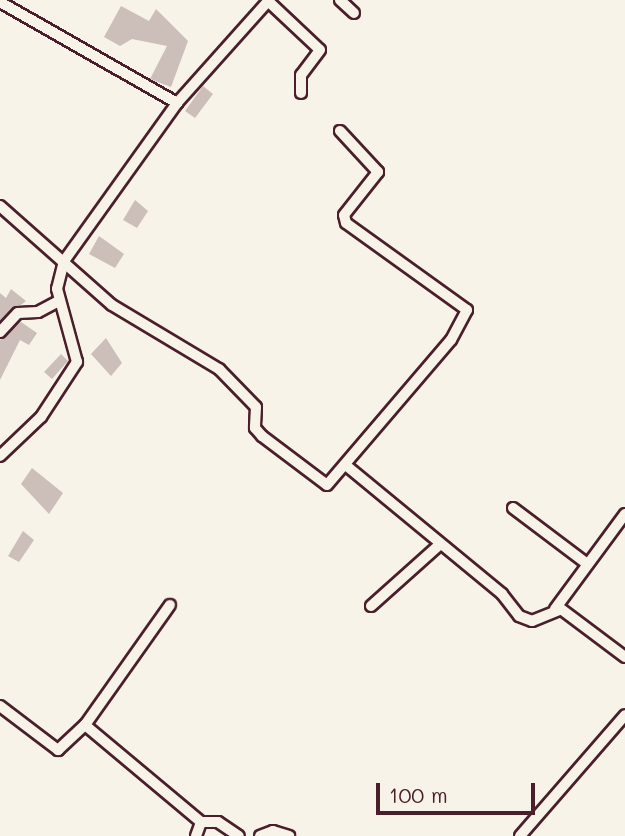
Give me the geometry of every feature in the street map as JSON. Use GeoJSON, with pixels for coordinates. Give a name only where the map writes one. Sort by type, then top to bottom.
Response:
{"type":"FeatureCollection","features":[{"type":"Feature","properties":{"kind":"street"},"geometry":{"type":"LineString","coordinates":[[0,456],[41,417],[77,362],[58,302],[56,282],[64,261],[177,103],[268,0],[320,50],[301,75],[301,93]]}},
{"type":"Feature","properties":{"kind":"street"},"geometry":{"type":"LineString","coordinates":[[340,0],[354,13]]}},
{"type":"Feature","properties":{"kind":"street"},"geometry":{"type":"LineString","coordinates":[[0,2],[177,103]]}},
{"type":"Feature","properties":{"kind":"street"},"geometry":{"type":"LineString","coordinates":[[0,206],[112,305],[219,369],[256,407],[255,428],[314,480],[332,483],[451,340],[467,310],[346,223],[346,211],[378,173],[340,131]]}},
{"type":"Feature","properties":{"kind":"street"},"geometry":{"type":"LineString","coordinates":[[0,332],[18,313],[58,302]]}},
{"type":"Feature","properties":{"kind":"street"},"geometry":{"type":"LineString","coordinates":[[348,467],[525,620],[555,609],[586,563],[625,514]]}},
{"type":"Feature","properties":{"kind":"street"},"geometry":{"type":"LineString","coordinates":[[513,508],[586,563]]}},
{"type":"Feature","properties":{"kind":"street"},"geometry":{"type":"LineString","coordinates":[[371,606],[438,547]]}},
{"type":"Feature","properties":{"kind":"street"},"geometry":{"type":"LineString","coordinates":[[0,706],[58,750],[85,725],[170,605]]}},
{"type":"Feature","properties":{"kind":"street"},"geometry":{"type":"LineString","coordinates":[[555,609],[625,656]]}},
{"type":"Feature","properties":{"kind":"street"},"geometry":{"type":"LineString","coordinates":[[520,836],[625,715]]}},
{"type":"Feature","properties":{"kind":"street"},"geometry":{"type":"LineString","coordinates":[[85,725],[201,822],[218,822],[239,836]]}},
{"type":"Feature","properties":{"kind":"street"},"geometry":{"type":"LineString","coordinates":[[195,836],[201,822]]}},
{"type":"Feature","properties":{"kind":"street"},"geometry":{"type":"LineString","coordinates":[[260,836],[272,831],[289,836]]}},
{"type":"Feature","properties":{"kind":"building"},"geometry":{"type":"Polygon","coordinates":[[[121,6],[149,21],[156,9],[188,41],[171,87],[150,79],[167,46],[132,39],[120,46],[104,37],[121,6]]]}},
{"type":"Feature","properties":{"kind":"building"},"geometry":{"type":"Polygon","coordinates":[[[203,86],[213,94],[195,118],[185,111],[203,86]]]}},
{"type":"Feature","properties":{"kind":"building"},"geometry":{"type":"Polygon","coordinates":[[[135,200],[148,211],[137,228],[123,220],[135,200]]]}},
{"type":"Feature","properties":{"kind":"building"},"geometry":{"type":"Polygon","coordinates":[[[99,236],[124,254],[115,268],[89,254],[99,236]]]}},
{"type":"Feature","properties":{"kind":"building"},"geometry":{"type":"Polygon","coordinates":[[[11,289],[26,301],[0,321],[0,293],[6,298],[11,289]]]}},
{"type":"Feature","properties":{"kind":"building"},"geometry":{"type":"Polygon","coordinates":[[[21,322],[37,333],[29,345],[20,340],[0,380],[0,340],[21,322]]]}},
{"type":"Feature","properties":{"kind":"building"},"geometry":{"type":"Polygon","coordinates":[[[106,338],[122,363],[111,376],[91,354],[106,338]]]}},
{"type":"Feature","properties":{"kind":"building"},"geometry":{"type":"Polygon","coordinates":[[[61,354],[68,361],[52,379],[44,372],[61,354]]]}},
{"type":"Feature","properties":{"kind":"building"},"geometry":{"type":"Polygon","coordinates":[[[32,468],[63,493],[49,514],[21,484],[32,468]]]}},
{"type":"Feature","properties":{"kind":"building"},"geometry":{"type":"Polygon","coordinates":[[[23,531],[34,540],[19,562],[8,556],[23,531]]]}}]}
